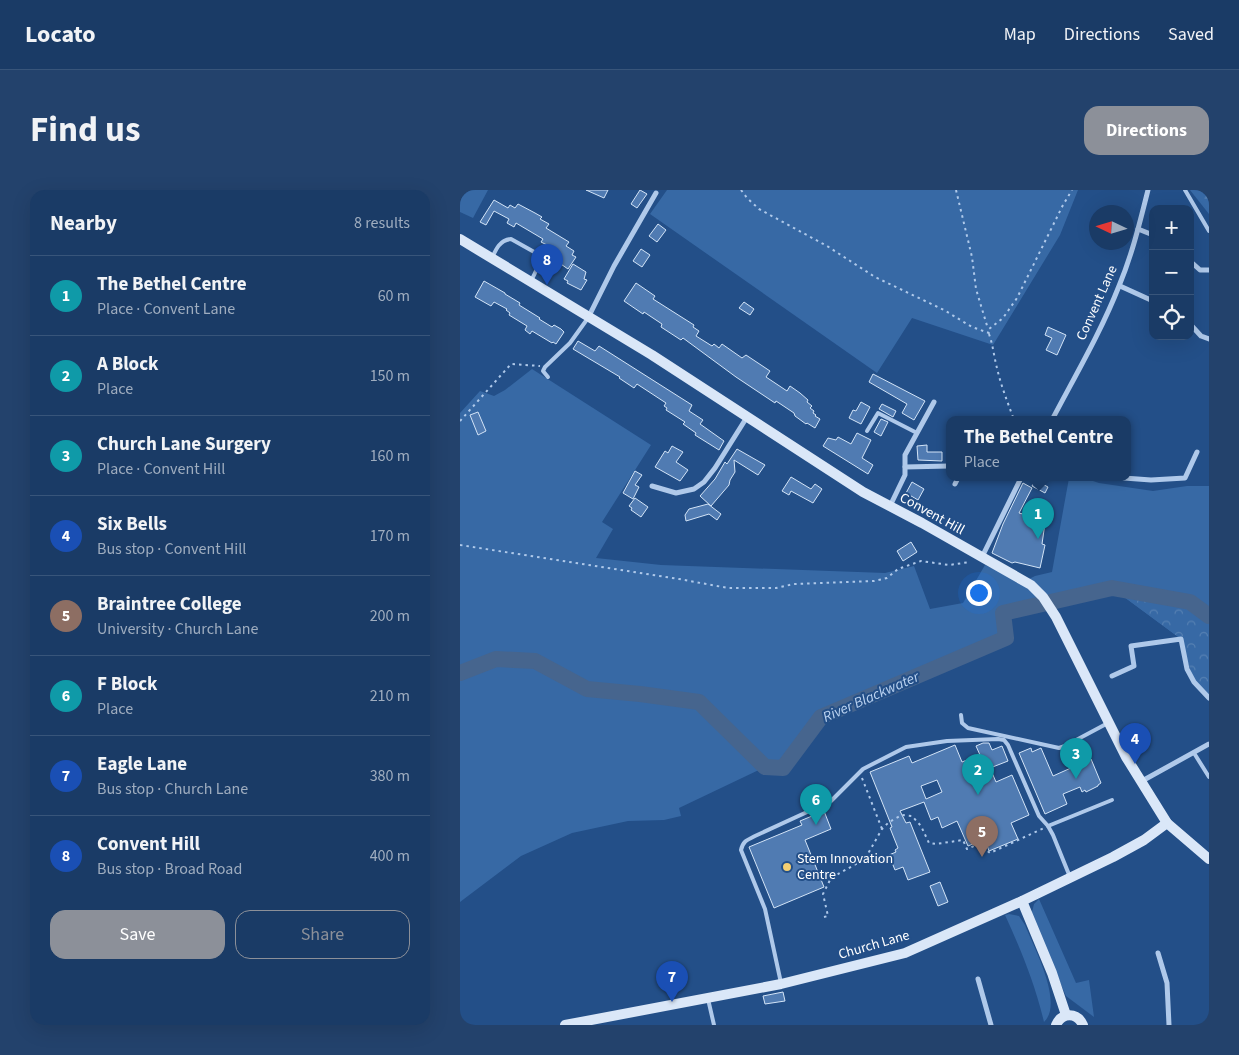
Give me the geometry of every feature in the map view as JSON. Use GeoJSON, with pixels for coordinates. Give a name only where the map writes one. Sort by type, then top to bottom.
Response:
{"type":"FeatureCollection","features":[{"type":"Feature","properties":{"kind":"main road","name":"Convent Hill"},"geometry":{"type":"LineString","coordinates":[[460,239],[589,316],[863,492],[1031,585],[1043,597],[1056,617],[1108,723],[1167,824]]}},
{"type":"Feature","properties":{"kind":"main road","name":"Church Lane"},"geometry":{"type":"LineString","coordinates":[[565,1025],[781,984],[905,953],[1022,901],[1113,857],[1144,840],[1167,824]]}},
{"type":"Feature","properties":{"kind":"main road"},"geometry":{"type":"LineString","coordinates":[[1167,824],[1209,859]]}},
{"type":"Feature","properties":{"kind":"main road"},"geometry":{"type":"LineString","coordinates":[[1022,901],[1052,973],[1066,1015]]}},
{"type":"Feature","properties":{"kind":"main road"},"geometry":{"type":"LineString","coordinates":[[1056,1025],[1061,1017],[1066,1015],[1078,1017],[1083,1025]]}},
{"type":"Feature","properties":{"kind":"street","name":"Convent Lane"},"geometry":{"type":"LineString","coordinates":[[1054,416],[1120,286],[1148,190]]}},
{"type":"Feature","properties":{"kind":"street"},"geometry":{"type":"LineString","coordinates":[[589,316],[614,266],[656,193]]}},
{"type":"Feature","properties":{"kind":"street"},"geometry":{"type":"LineString","coordinates":[[1138,229],[1149,233]]}},
{"type":"Feature","properties":{"kind":"street"},"geometry":{"type":"LineString","coordinates":[[1194,264],[1200,270],[1209,270]]}},
{"type":"Feature","properties":{"kind":"street"},"geometry":{"type":"LineString","coordinates":[[1120,286],[1149,299]]}},
{"type":"Feature","properties":{"kind":"street"},"geometry":{"type":"LineString","coordinates":[[1194,328],[1201,336],[1209,339]]}},
{"type":"Feature","properties":{"kind":"street"},"geometry":{"type":"LineString","coordinates":[[890,506],[905,476],[906,455],[934,402]]}},
{"type":"Feature","properties":{"kind":"street"},"geometry":{"type":"LineString","coordinates":[[652,486],[676,493],[694,489],[704,482],[747,417]]}},
{"type":"Feature","properties":{"kind":"street"},"geometry":{"type":"LineString","coordinates":[[1131,479],[1151,480],[1185,478],[1197,452]]}},
{"type":"Feature","properties":{"kind":"street"},"geometry":{"type":"LineString","coordinates":[[905,467],[946,466]]}},
{"type":"Feature","properties":{"kind":"street"},"geometry":{"type":"LineString","coordinates":[[982,557],[1019,481]]}},
{"type":"Feature","properties":{"kind":"street"},"geometry":{"type":"LineString","coordinates":[[1112,676],[1134,666],[1132,646],[1181,639],[1187,669],[1194,682],[1209,698]]}},
{"type":"Feature","properties":{"kind":"street"},"geometry":{"type":"LineString","coordinates":[[1142,781],[1209,744]]}},
{"type":"Feature","properties":{"kind":"street"},"geometry":{"type":"LineString","coordinates":[[1158,954],[1170,983],[1169,1025]]}},
{"type":"Feature","properties":{"kind":"street"},"geometry":{"type":"LineString","coordinates":[[978,979],[991,1025]]}},
{"type":"Feature","properties":{"kind":"lane"},"geometry":{"type":"LineString","coordinates":[[1185,190],[1209,231]]}},
{"type":"Feature","properties":{"kind":"lane"},"geometry":{"type":"LineString","coordinates":[[492,258],[499,245],[508,239],[536,253],[539,263],[537,270],[530,280]]}},
{"type":"Feature","properties":{"kind":"lane"},"geometry":{"type":"LineString","coordinates":[[548,377],[543,371],[545,366],[570,343],[589,316]]}},
{"type":"Feature","properties":{"kind":"lane"},"geometry":{"type":"LineString","coordinates":[[867,431],[878,413],[917,433]]}},
{"type":"Feature","properties":{"kind":"lane"},"geometry":{"type":"LineString","coordinates":[[961,715],[962,723],[968,728],[1059,748],[1108,723]]}},
{"type":"Feature","properties":{"kind":"lane"},"geometry":{"type":"LineString","coordinates":[[781,984],[765,909],[741,850],[744,841],[831,801],[860,772],[906,748],[947,741],[1004,740],[1008,745],[1038,816],[1048,826],[1070,877]]}},
{"type":"Feature","properties":{"kind":"lane"},"geometry":{"type":"LineString","coordinates":[[1194,753],[1209,777]]}},
{"type":"Feature","properties":{"kind":"lane"},"geometry":{"type":"LineString","coordinates":[[1048,826],[1112,800]]}},
{"type":"Feature","properties":{"kind":"lane"},"geometry":{"type":"LineString","coordinates":[[708,999],[714,1025]]}},
{"type":"Feature","properties":{"kind":"path"},"geometry":{"type":"LineString","coordinates":[[741,190],[759,209],[827,246],[875,277],[944,310],[972,327],[989,333]]}},
{"type":"Feature","properties":{"kind":"path"},"geometry":{"type":"LineString","coordinates":[[956,190],[972,257],[976,289],[993,345],[1003,390],[1013,416]]}},
{"type":"Feature","properties":{"kind":"path"},"geometry":{"type":"LineString","coordinates":[[989,333],[989,329],[1003,318],[1016,298],[1072,190]]}},
{"type":"Feature","properties":{"kind":"path"},"geometry":{"type":"LineString","coordinates":[[460,421],[511,364],[545,366]]}},
{"type":"Feature","properties":{"kind":"path"},"geometry":{"type":"LineString","coordinates":[[460,545],[670,577],[728,588],[776,588],[794,584],[874,581],[887,578],[898,569],[921,561],[948,565],[971,562]]}},
{"type":"Feature","properties":{"kind":"path"},"geometry":{"type":"LineString","coordinates":[[860,772],[882,829]]}},
{"type":"Feature","properties":{"kind":"path"},"geometry":{"type":"LineString","coordinates":[[824,917],[828,916],[823,894],[831,878],[865,859],[882,829],[889,822],[902,815],[912,816],[921,826],[929,843],[936,844],[964,840],[967,849],[979,844],[990,853],[1048,826]]}},
{"type":"Feature","properties":{"kind":"green space"},"geometry":{"type":"Polygon","coordinates":[[[460,190],[488,190],[473,218],[460,212],[460,190]]]}},
{"type":"Feature","properties":{"kind":"green space"},"geometry":{"type":"Polygon","coordinates":[[[667,190],[1078,190],[1060,235],[993,345],[912,318],[877,373],[650,214],[667,190]]]}},
{"type":"Feature","properties":{"kind":"green space"},"geometry":{"type":"Polygon","coordinates":[[[1190,190],[1209,190],[1209,214],[1190,190]]]}},
{"type":"Feature","properties":{"kind":"green space"},"geometry":{"type":"Polygon","coordinates":[[[532,369],[651,445],[602,522],[613,529],[596,558],[661,565],[885,573],[914,566],[930,609],[963,603],[985,565],[1023,582],[1035,576],[1052,572],[1068,481],[1093,481],[1153,491],[1187,486],[1209,486],[1209,698],[1194,682],[1181,639],[1112,588],[1004,612],[1006,638],[821,717],[783,768],[765,767],[679,808],[681,816],[664,820],[628,821],[572,833],[521,856],[460,902],[460,413],[480,391],[494,396],[532,369]]]}},
{"type":"Feature","properties":{"kind":"green space"},"geometry":{"type":"Polygon","coordinates":[[[1112,588],[1190,602],[1209,616],[1209,698],[1194,682],[1181,639],[1112,588]]]}},
{"type":"Feature","properties":{"kind":"green space"},"geometry":{"type":"Polygon","coordinates":[[[1039,899],[1076,983],[1089,980],[1094,1017],[1066,996],[1031,916],[1034,904],[1039,899]]]}},
{"type":"Feature","properties":{"kind":"green space"},"geometry":{"type":"Polygon","coordinates":[[[1005,915],[1019,916],[1025,925],[1045,975],[1051,1002],[1049,1013],[1044,1022],[1027,967],[1005,915]]]}},
{"type":"Feature","properties":{"kind":"building"},"geometry":{"type":"Polygon","coordinates":[[[586,190],[608,190],[604,198],[586,190]]]}},
{"type":"Feature","properties":{"kind":"building"},"geometry":{"type":"Polygon","coordinates":[[[640,190],[647,194],[637,208],[631,204],[640,190]]]}},
{"type":"Feature","properties":{"kind":"building"},"geometry":{"type":"Polygon","coordinates":[[[494,200],[508,208],[510,205],[515,208],[518,204],[535,213],[542,217],[540,219],[549,224],[546,228],[569,242],[566,246],[574,251],[572,255],[576,257],[568,269],[545,253],[549,246],[541,242],[543,239],[516,223],[514,227],[507,223],[509,219],[494,211],[486,225],[480,222],[494,200]]]}},
{"type":"Feature","properties":{"kind":"building"},"geometry":{"type":"Polygon","coordinates":[[[658,224],[666,230],[657,242],[649,236],[658,224]]]}},
{"type":"Feature","properties":{"kind":"building"},"geometry":{"type":"Polygon","coordinates":[[[641,249],[650,255],[642,267],[633,261],[641,249]]]}},
{"type":"Feature","properties":{"kind":"building"},"geometry":{"type":"Polygon","coordinates":[[[573,264],[586,272],[584,279],[587,280],[581,290],[567,283],[568,281],[564,279],[573,264]]]}},
{"type":"Feature","properties":{"kind":"building"},"geometry":{"type":"Polygon","coordinates":[[[484,281],[520,303],[519,305],[539,319],[552,327],[554,325],[561,329],[564,332],[556,344],[532,331],[530,334],[525,330],[527,326],[509,315],[510,313],[507,309],[494,302],[491,306],[475,297],[484,281]]]}},
{"type":"Feature","properties":{"kind":"building"},"geometry":{"type":"Polygon","coordinates":[[[636,283],[655,296],[653,299],[694,325],[693,327],[699,331],[696,336],[712,346],[714,344],[719,348],[722,344],[742,358],[746,355],[770,371],[766,377],[787,391],[790,386],[800,393],[812,406],[810,408],[814,411],[815,416],[820,419],[815,428],[806,424],[776,401],[775,403],[736,377],[683,338],[681,340],[661,327],[662,324],[644,312],[643,314],[624,301],[636,283]]]}},
{"type":"Feature","properties":{"kind":"building"},"geometry":{"type":"Polygon","coordinates":[[[744,302],[754,309],[750,315],[739,308],[744,302]]]}},
{"type":"Feature","properties":{"kind":"building"},"geometry":{"type":"Polygon","coordinates":[[[1048,327],[1066,335],[1057,355],[1046,350],[1052,338],[1045,335],[1048,327]]]}},
{"type":"Feature","properties":{"kind":"building"},"geometry":{"type":"Polygon","coordinates":[[[578,341],[595,351],[599,346],[692,405],[689,411],[703,420],[700,424],[724,441],[719,450],[695,435],[696,433],[683,424],[685,422],[666,410],[667,408],[664,406],[666,403],[637,384],[634,388],[620,377],[573,349],[578,341]]]}},
{"type":"Feature","properties":{"kind":"building"},"geometry":{"type":"Polygon","coordinates":[[[873,374],[925,401],[914,420],[902,413],[907,404],[869,382],[873,374]]]}},
{"type":"Feature","properties":{"kind":"building"},"geometry":{"type":"Polygon","coordinates":[[[861,402],[870,407],[861,424],[849,418],[853,410],[856,411],[861,402]]]}},
{"type":"Feature","properties":{"kind":"building"},"geometry":{"type":"Polygon","coordinates":[[[882,404],[896,411],[893,417],[879,409],[882,404]]]}},
{"type":"Feature","properties":{"kind":"building"},"geometry":{"type":"Polygon","coordinates":[[[478,412],[486,431],[478,435],[470,415],[478,412]]]}},
{"type":"Feature","properties":{"kind":"building"},"geometry":{"type":"Polygon","coordinates":[[[881,419],[888,422],[881,436],[874,432],[881,419]]]}},
{"type":"Feature","properties":{"kind":"building"},"geometry":{"type":"Polygon","coordinates":[[[857,433],[871,440],[862,458],[873,465],[868,474],[823,446],[828,438],[836,440],[838,437],[851,444],[857,433]]]}},
{"type":"Feature","properties":{"kind":"building"},"geometry":{"type":"Polygon","coordinates":[[[927,445],[927,452],[942,452],[942,461],[918,460],[917,446],[927,445]]]}},
{"type":"Feature","properties":{"kind":"building"},"geometry":{"type":"Polygon","coordinates":[[[672,446],[683,452],[676,462],[688,470],[680,481],[655,467],[665,451],[668,453],[672,446]]]}},
{"type":"Feature","properties":{"kind":"building"},"geometry":{"type":"Polygon","coordinates":[[[737,449],[765,465],[758,475],[734,460],[735,472],[729,485],[711,506],[700,496],[737,449]]]}},
{"type":"Feature","properties":{"kind":"building"},"geometry":{"type":"Polygon","coordinates":[[[635,471],[642,475],[635,485],[639,487],[633,499],[623,493],[635,471]]]}},
{"type":"Feature","properties":{"kind":"building"},"geometry":{"type":"Polygon","coordinates":[[[791,477],[811,489],[815,484],[822,489],[813,503],[791,491],[789,495],[782,491],[791,477]]]}},
{"type":"Feature","properties":{"kind":"building"},"geometry":{"type":"Polygon","coordinates":[[[1034,481],[1037,481],[1048,487],[1045,493],[1032,486],[1034,481]]]}},
{"type":"Feature","properties":{"kind":"building"},"geometry":{"type":"Polygon","coordinates":[[[912,482],[924,489],[918,500],[906,493],[912,482]]]}},
{"type":"Feature","properties":{"kind":"building"},"geometry":{"type":"Polygon","coordinates":[[[1023,483],[1032,488],[1019,513],[1042,519],[1041,522],[1045,523],[1042,544],[1045,545],[1040,568],[1015,562],[1012,563],[992,553],[1003,524],[1023,483]]]}},
{"type":"Feature","properties":{"kind":"building"},"geometry":{"type":"Polygon","coordinates":[[[635,498],[648,507],[641,517],[631,510],[632,508],[629,506],[635,498]]]}},
{"type":"Feature","properties":{"kind":"building"},"geometry":{"type":"Polygon","coordinates":[[[708,504],[721,514],[717,520],[709,514],[686,521],[685,515],[689,509],[708,504]]]}},
{"type":"Feature","properties":{"kind":"building"},"geometry":{"type":"Polygon","coordinates":[[[911,542],[917,552],[903,561],[897,551],[911,542]]]}},
{"type":"Feature","properties":{"kind":"building"},"geometry":{"type":"Polygon","coordinates":[[[989,743],[992,750],[1002,746],[1008,761],[990,768],[996,782],[1012,775],[1029,815],[1011,823],[1018,839],[989,851],[985,839],[968,846],[957,821],[942,828],[938,817],[931,820],[924,802],[900,811],[906,823],[910,822],[930,872],[908,880],[903,867],[895,870],[889,855],[896,852],[895,850],[898,848],[890,828],[892,827],[870,772],[909,756],[912,763],[955,745],[962,762],[980,755],[976,746],[989,743]],[[937,780],[921,786],[926,799],[942,792],[937,780]]]}},
{"type":"Feature","properties":{"kind":"building"},"geometry":{"type":"Polygon","coordinates":[[[1031,748],[1032,752],[1041,748],[1053,776],[1091,759],[1101,783],[1086,792],[1085,790],[1082,792],[1080,787],[1063,794],[1067,804],[1045,814],[1019,753],[1031,748]]]}},
{"type":"Feature","properties":{"kind":"building","name":"Stem Innovation Centre"},"geometry":{"type":"Polygon","coordinates":[[[824,811],[831,829],[805,840],[824,887],[774,908],[749,847],[802,825],[800,821],[824,811]]]}},
{"type":"Feature","properties":{"kind":"building"},"geometry":{"type":"Polygon","coordinates":[[[940,882],[948,902],[938,906],[930,886],[940,882]]]}},
{"type":"Feature","properties":{"kind":"building"},"geometry":{"type":"Polygon","coordinates":[[[783,992],[785,1001],[765,1004],[763,996],[783,992]]]}},
{"type":"Feature","properties":{"kind":"waterway","name":"River Blackwater"},"geometry":{"type":"LineString","coordinates":[[460,673],[496,659],[535,661],[587,689],[699,702],[765,767],[783,768],[821,717],[1006,638],[1003,613],[1112,588],[1190,602],[1209,616]]}},
{"type":"Feature","properties":{"kind":"place","name":"Convent Hill"},"geometry":{"type":"Point","coordinates":[547,285]}},
{"type":"Feature","properties":{"kind":"place","name":"The Bethel Centre"},"geometry":{"type":"Point","coordinates":[1038,539]}},
{"type":"Feature","properties":{"kind":"place","name":"Six Bells"},"geometry":{"type":"Point","coordinates":[1135,764]}},
{"type":"Feature","properties":{"kind":"place","name":"Church Lane Surgery"},"geometry":{"type":"Point","coordinates":[1076,779]}},
{"type":"Feature","properties":{"kind":"place","name":"A Block"},"geometry":{"type":"Point","coordinates":[978,795]}},
{"type":"Feature","properties":{"kind":"place","name":"F Block"},"geometry":{"type":"Point","coordinates":[816,825]}},
{"type":"Feature","properties":{"kind":"place","name":"Braintree College"},"geometry":{"type":"Point","coordinates":[982,857]}},
{"type":"Feature","properties":{"kind":"place","name":"Stem Innovation Centre"},"geometry":{"type":"Point","coordinates":[787,867]}},
{"type":"Feature","properties":{"kind":"place","name":"Eagle Lane"},"geometry":{"type":"Point","coordinates":[672,1002]}}]}
